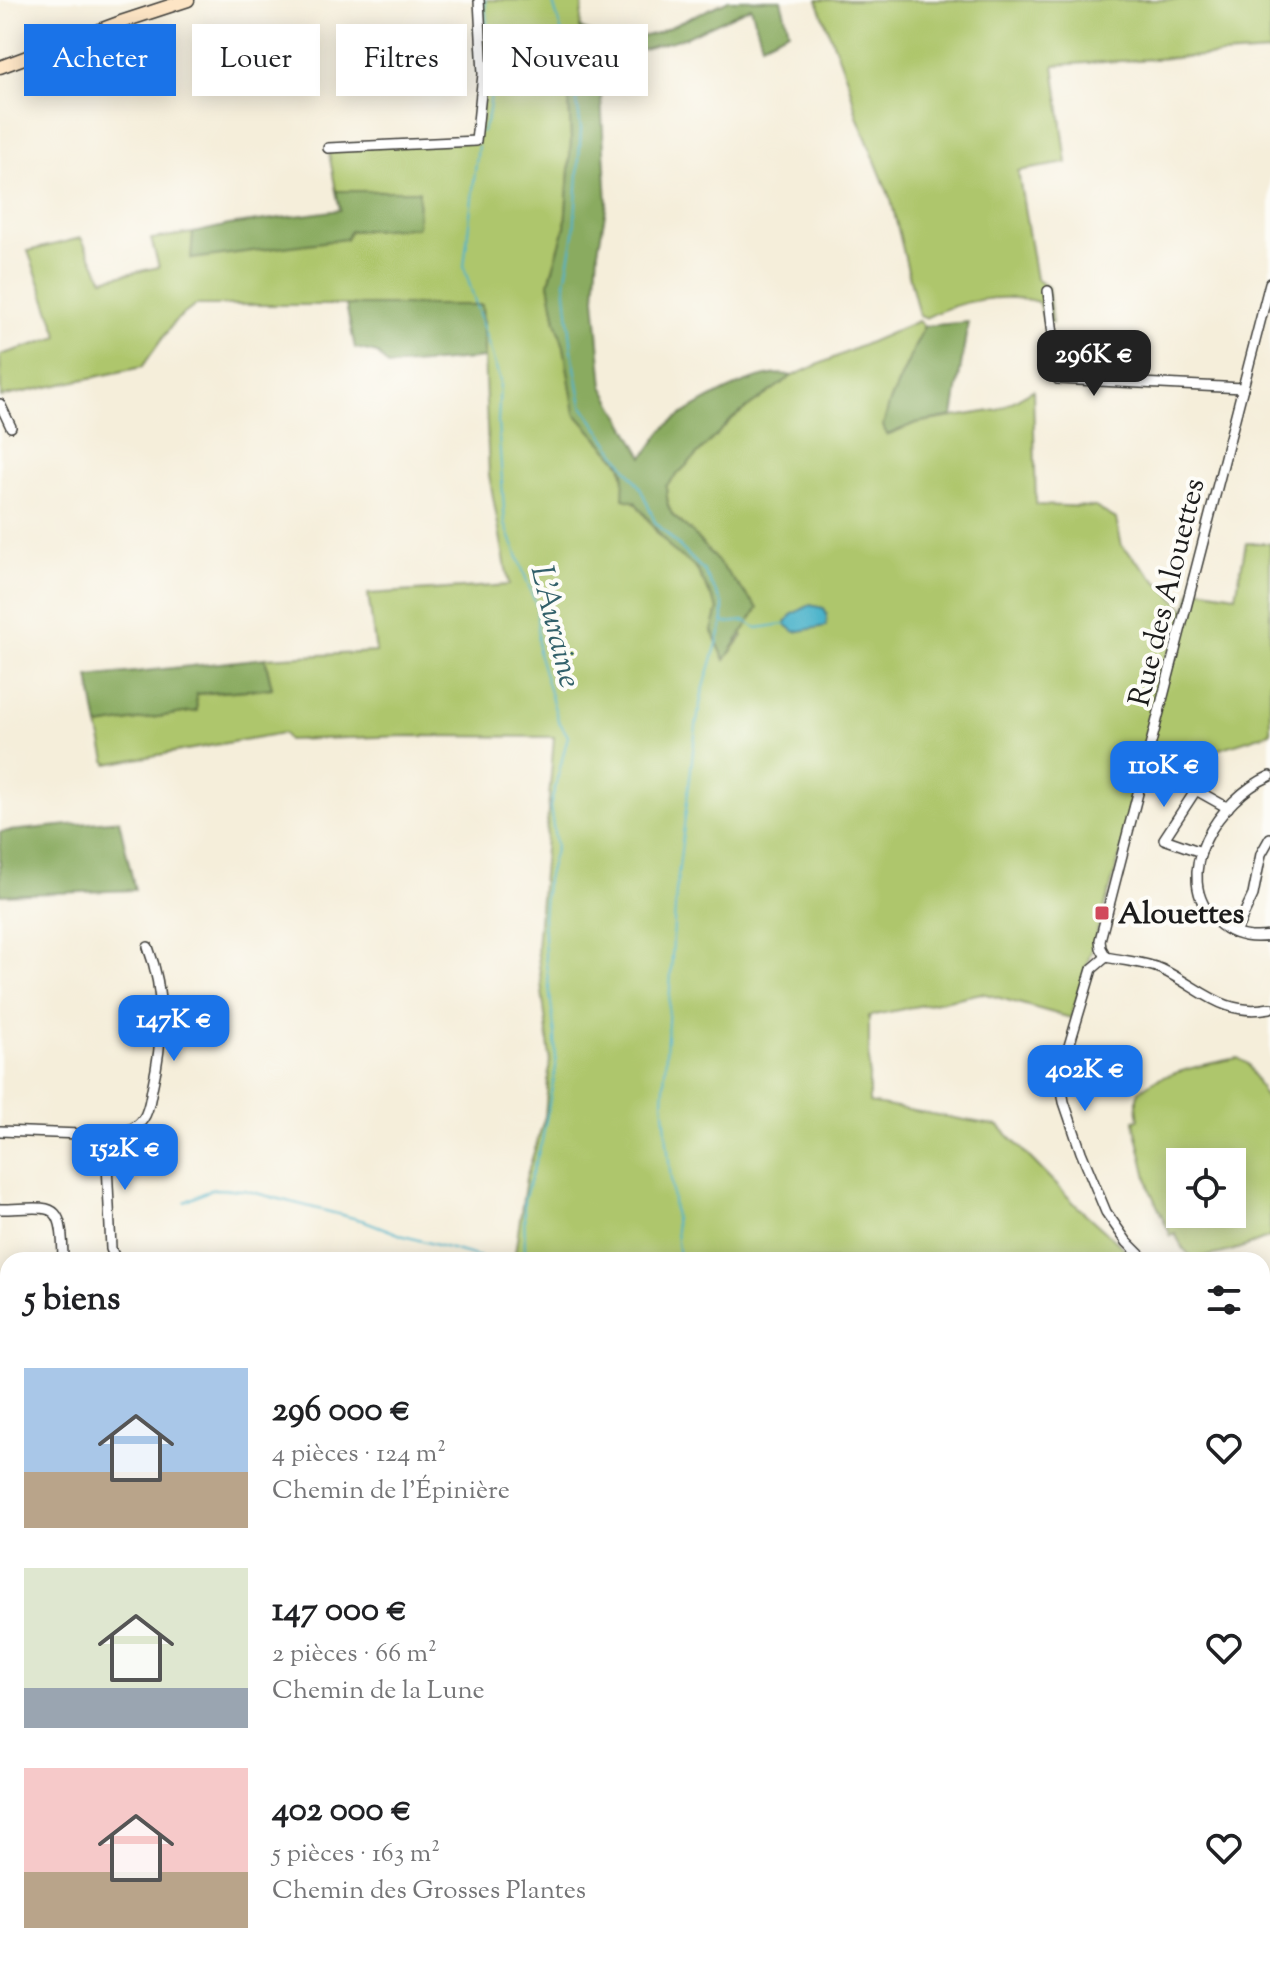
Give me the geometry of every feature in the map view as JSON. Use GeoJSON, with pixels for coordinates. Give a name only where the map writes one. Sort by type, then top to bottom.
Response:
{"type":"FeatureCollection","features":[{"type":"Feature","properties":{"kind":"main road"},"geometry":{"type":"LineString","coordinates":[[0,67],[188,0]]}},
{"type":"Feature","properties":{"kind":"street"},"geometry":{"type":"LineString","coordinates":[[328,148],[476,141],[483,74],[479,0]]}},
{"type":"Feature","properties":{"kind":"street","name":"Rue des Alouettes"},"geometry":{"type":"LineString","coordinates":[[1106,957],[1100,940],[1270,283]]}},
{"type":"Feature","properties":{"kind":"street"},"geometry":{"type":"LineString","coordinates":[[1048,291],[1058,379],[1243,388]]}},
{"type":"Feature","properties":{"kind":"street"},"geometry":{"type":"LineString","coordinates":[[0,404],[11,427]]}},
{"type":"Feature","properties":{"kind":"street"},"geometry":{"type":"LineString","coordinates":[[1270,776],[1253,784],[1210,831],[1201,852],[1197,875],[1202,902],[1221,926],[1251,937],[1270,936]]}},
{"type":"Feature","properties":{"kind":"street"},"geometry":{"type":"LineString","coordinates":[[1201,852],[1164,839],[1196,790],[1228,808]]}},
{"type":"Feature","properties":{"kind":"street"},"geometry":{"type":"LineString","coordinates":[[1235,933],[1253,895],[1263,847],[1270,838]]}},
{"type":"Feature","properties":{"kind":"street"},"geometry":{"type":"LineString","coordinates":[[0,1131],[81,1134],[99,1141],[143,1120],[157,1070],[162,1021],[156,967],[148,947]]}},
{"type":"Feature","properties":{"kind":"street"},"geometry":{"type":"LineString","coordinates":[[1137,1252],[1106,1212],[1078,1143],[1061,1084],[1063,1066],[1092,969],[1106,957],[1159,968],[1237,1010],[1270,1008]]}},
{"type":"Feature","properties":{"kind":"street"},"geometry":{"type":"LineString","coordinates":[[99,1141],[107,1163],[112,1252]]}},
{"type":"Feature","properties":{"kind":"street"},"geometry":{"type":"LineString","coordinates":[[0,1209],[44,1208],[53,1211],[60,1216],[63,1252]]}},
{"type":"Feature","properties":{"kind":"green space"},"geometry":{"type":"Polygon","coordinates":[[[479,0],[583,0],[580,24],[483,24],[483,74],[479,0]]]}},
{"type":"Feature","properties":{"kind":"green space"},"geometry":{"type":"Polygon","coordinates":[[[729,0],[781,0],[789,31],[762,44],[751,7],[687,37],[648,48],[648,35],[729,0]]]}},
{"type":"Feature","properties":{"kind":"green space"},"geometry":{"type":"Polygon","coordinates":[[[817,0],[1270,0],[1270,52],[1054,65],[1067,163],[1018,171],[1036,279],[1048,287],[1052,323],[1045,321],[1038,302],[1010,298],[966,303],[925,318],[919,316],[891,200],[857,116],[849,84],[817,0]]]}},
{"type":"Feature","properties":{"kind":"green space"},"geometry":{"type":"Polygon","coordinates":[[[483,74],[483,96],[570,96],[571,141],[565,227],[549,283],[575,413],[621,464],[624,480],[635,502],[660,537],[696,568],[718,609],[712,632],[725,660],[743,636],[691,531],[673,516],[668,506],[666,486],[733,418],[792,376],[918,321],[924,326],[889,404],[887,434],[916,423],[998,410],[1033,390],[1036,505],[1095,507],[1116,519],[1122,546],[1186,610],[1192,588],[1236,595],[1246,543],[1270,543],[1270,733],[1204,754],[1150,756],[1071,1018],[982,993],[869,1016],[869,1103],[999,1126],[1078,1207],[1128,1252],[515,1252],[526,1178],[545,1116],[550,1058],[537,948],[554,737],[408,736],[288,740],[283,733],[107,764],[98,726],[197,711],[195,694],[272,688],[265,658],[376,652],[368,594],[509,585],[489,475],[482,305],[196,305],[175,321],[142,367],[1,397],[0,355],[59,337],[28,251],[81,238],[103,279],[159,267],[151,239],[193,233],[192,259],[349,231],[418,227],[418,191],[336,191],[328,148],[475,141],[483,74]]]}},
{"type":"Feature","properties":{"kind":"green space"},"geometry":{"type":"Polygon","coordinates":[[[570,96],[601,96],[607,203],[598,251],[595,298],[603,386],[643,457],[666,427],[708,399],[763,377],[779,374],[792,376],[733,418],[666,486],[668,506],[673,516],[691,531],[758,608],[725,660],[712,631],[718,609],[696,568],[671,549],[635,502],[623,499],[624,472],[621,464],[575,413],[549,283],[565,227],[571,141],[570,96]]]}},
{"type":"Feature","properties":{"kind":"green space"},"geometry":{"type":"Polygon","coordinates":[[[336,191],[419,191],[418,227],[350,231],[346,239],[191,259],[193,233],[340,210],[336,191]]]}},
{"type":"Feature","properties":{"kind":"green space"},"geometry":{"type":"Polygon","coordinates":[[[346,305],[482,305],[484,358],[388,366],[377,353],[355,348],[346,305]]]}},
{"type":"Feature","properties":{"kind":"green space"},"geometry":{"type":"Polygon","coordinates":[[[968,322],[953,416],[916,423],[887,435],[883,426],[889,404],[924,326],[968,322]]]}},
{"type":"Feature","properties":{"kind":"green space"},"geometry":{"type":"Polygon","coordinates":[[[265,658],[272,688],[196,694],[197,711],[98,726],[89,677],[265,658]]]}},
{"type":"Feature","properties":{"kind":"green space"},"geometry":{"type":"Polygon","coordinates":[[[119,820],[135,890],[0,895],[0,832],[119,820]]]}},
{"type":"Feature","properties":{"kind":"green space"},"geometry":{"type":"Polygon","coordinates":[[[1238,1058],[1248,1064],[1270,1106],[1270,1237],[1225,1252],[1186,1252],[1175,1234],[1171,1236],[1167,1228],[1246,1228],[1246,1148],[1166,1148],[1166,1225],[1150,1190],[1134,1120],[1139,1119],[1138,1094],[1144,1087],[1168,1075],[1238,1058]]]}},
{"type":"Feature","properties":{"kind":"water"},"geometry":{"type":"Polygon","coordinates":[[[810,605],[824,608],[826,626],[795,632],[785,624],[791,615],[810,605]]]}},
{"type":"Feature","properties":{"kind":"waterway","name":"L'Auraine"},"geometry":{"type":"LineString","coordinates":[[481,132],[487,121],[491,88],[485,0]]}},
{"type":"Feature","properties":{"kind":"waterway"},"geometry":{"type":"LineString","coordinates":[[552,0],[572,66],[581,129],[574,234],[565,282],[572,351],[582,405],[641,489],[655,522],[704,571],[723,605],[723,623],[702,694],[696,727],[676,892],[663,1102],[678,1252]]}},
{"type":"Feature","properties":{"kind":"waterway","name":"L'Auraine"},"geometry":{"type":"LineString","coordinates":[[478,146],[464,267],[500,381],[498,423],[505,524],[537,607],[538,652],[558,720],[568,736],[550,807],[556,846],[546,883],[543,917],[556,1067],[542,1141],[524,1200],[525,1252]]}},
{"type":"Feature","properties":{"kind":"waterway"},"geometry":{"type":"LineString","coordinates":[[725,623],[745,621],[757,628],[785,624]]}},
{"type":"Feature","properties":{"kind":"waterway"},"geometry":{"type":"LineString","coordinates":[[185,1202],[212,1189],[244,1190],[365,1221],[404,1236],[462,1252]]}},
{"type":"Feature","properties":{"kind":"place","name":"Alouettes"},"geometry":{"type":"Point","coordinates":[1102,913]}}]}
